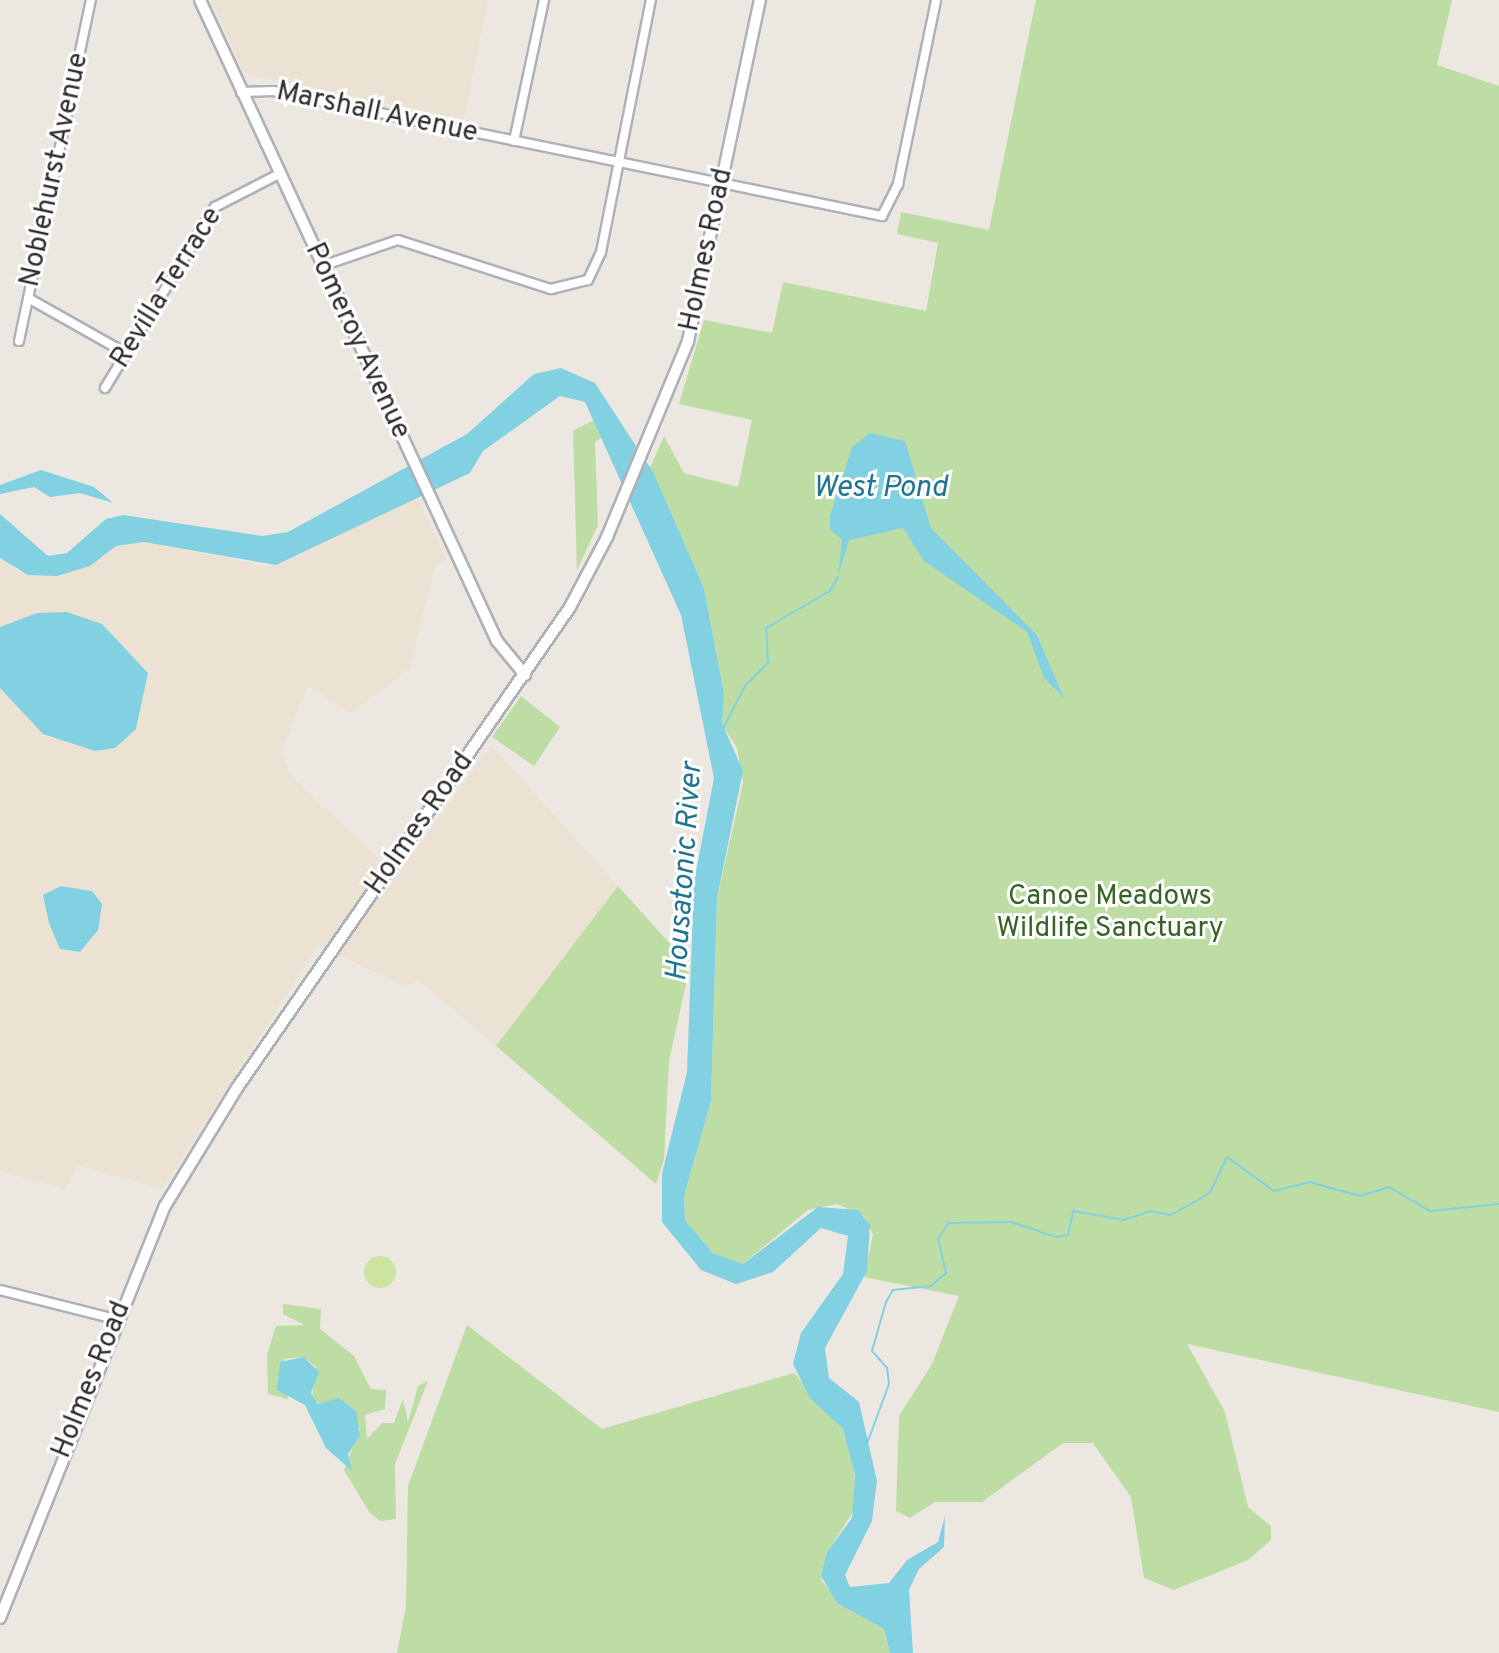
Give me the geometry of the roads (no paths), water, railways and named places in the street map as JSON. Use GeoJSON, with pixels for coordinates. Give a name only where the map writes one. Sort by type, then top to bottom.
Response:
{"type":"FeatureCollection","features":[{"type":"Feature","properties":{"kind":"street","name":"Noblehurst Avenue"},"geometry":{"type":"LineString","coordinates":[[19,341],[91,0]]}},
{"type":"Feature","properties":{"kind":"street","name":"Pomeroy Avenue"},"geometry":{"type":"LineString","coordinates":[[200,0],[497,641],[525,675]]}},
{"type":"Feature","properties":{"kind":"street"},"geometry":{"type":"LineString","coordinates":[[514,141],[544,0]]}},
{"type":"Feature","properties":{"kind":"street"},"geometry":{"type":"LineString","coordinates":[[322,266],[398,240],[551,289],[580,286],[601,252],[651,0]]}},
{"type":"Feature","properties":{"kind":"street","name":"Holmes Road"},"geometry":{"type":"LineString","coordinates":[[0,1618],[115,1319],[160,1217],[237,1088],[525,675],[583,585],[625,496],[688,341],[760,0]]}},
{"type":"Feature","properties":{"kind":"street","name":"Marshall Avenue"},"geometry":{"type":"LineString","coordinates":[[241,92],[264,90],[875,216],[888,212],[936,0]]}},
{"type":"Feature","properties":{"kind":"street","name":"Revilla Terrace"},"geometry":{"type":"LineString","coordinates":[[105,388],[124,352],[220,201],[279,174]]}},
{"type":"Feature","properties":{"kind":"street"},"geometry":{"type":"LineString","coordinates":[[28,298],[124,352]]}},
{"type":"Feature","properties":{"kind":"street"},"geometry":{"type":"LineString","coordinates":[[0,1290],[115,1319]]}},
{"type":"Feature","properties":{"kind":"water"},"geometry":{"type":"Polygon","coordinates":[[[561,368],[595,383],[653,472],[704,588],[724,694],[722,723],[743,771],[717,898],[711,1101],[684,1196],[685,1220],[713,1253],[743,1264],[818,1207],[858,1210],[870,1225],[867,1271],[825,1348],[829,1378],[859,1402],[877,1481],[872,1521],[845,1575],[850,1587],[889,1583],[907,1560],[938,1542],[945,1516],[944,1547],[919,1569],[909,1590],[913,1653],[890,1653],[884,1629],[837,1603],[821,1576],[827,1552],[852,1518],[855,1475],[843,1429],[810,1398],[793,1364],[801,1333],[843,1274],[848,1236],[821,1228],[773,1272],[736,1284],[701,1270],[662,1222],[662,1174],[687,1072],[694,882],[714,778],[681,615],[585,402],[560,396],[483,451],[470,473],[276,565],[144,542],[116,546],[90,566],[57,576],[28,575],[0,558],[0,514],[48,556],[67,553],[106,519],[123,515],[262,536],[288,532],[467,434],[534,374],[561,368]]]}},
{"type":"Feature","properties":{"kind":"water","name":"West Pond"},"geometry":{"type":"Polygon","coordinates":[[[870,433],[905,441],[931,528],[1037,635],[1064,698],[1044,678],[1027,632],[924,561],[903,528],[849,540],[838,577],[842,539],[830,530],[830,516],[852,447],[870,433]]]}},
{"type":"Feature","properties":{"kind":"water"},"geometry":{"type":"Polygon","coordinates":[[[41,470],[94,487],[113,503],[80,493],[50,497],[34,487],[0,494],[0,485],[41,470]]]}},
{"type":"Feature","properties":{"kind":"water"},"geometry":{"type":"Polygon","coordinates":[[[67,612],[102,624],[148,673],[136,729],[115,748],[95,751],[43,734],[0,688],[0,627],[37,613],[67,612]]]}},
{"type":"Feature","properties":{"kind":"water"},"geometry":{"type":"Polygon","coordinates":[[[61,886],[92,891],[102,904],[98,930],[80,952],[60,949],[49,923],[43,895],[61,886]]]}},
{"type":"Feature","properties":{"kind":"water"},"geometry":{"type":"Polygon","coordinates":[[[304,1357],[319,1372],[311,1393],[318,1404],[339,1398],[356,1411],[360,1436],[348,1454],[352,1471],[326,1448],[305,1405],[277,1390],[280,1362],[304,1357]]]}},
{"type":"Feature","properties":{"kind":"waterway"},"geometry":{"type":"LineString","coordinates":[[724,727],[745,686],[768,663],[766,628],[830,591],[838,577]]}},
{"type":"Feature","properties":{"kind":"waterway"},"geometry":{"type":"LineString","coordinates":[[868,1441],[889,1384],[887,1368],[872,1351],[886,1302],[893,1290],[931,1286],[946,1273],[938,1238],[949,1223],[1011,1222],[1056,1237],[1068,1235],[1073,1211],[1124,1220],[1150,1211],[1171,1215],[1210,1193],[1227,1157],[1274,1191],[1309,1182],[1360,1196],[1389,1187],[1430,1211],[1499,1204]]}},
{"type":"Feature","properties":{"kind":"water label","name":"Housatonic River"},"geometry":{"type":"Point","coordinates":[686,872]}},
{"type":"Feature","properties":{"kind":"park label","name":"Canoe Meadows Wildlife Sanctuary"},"geometry":{"type":"Point","coordinates":[1110,913]}}]}
